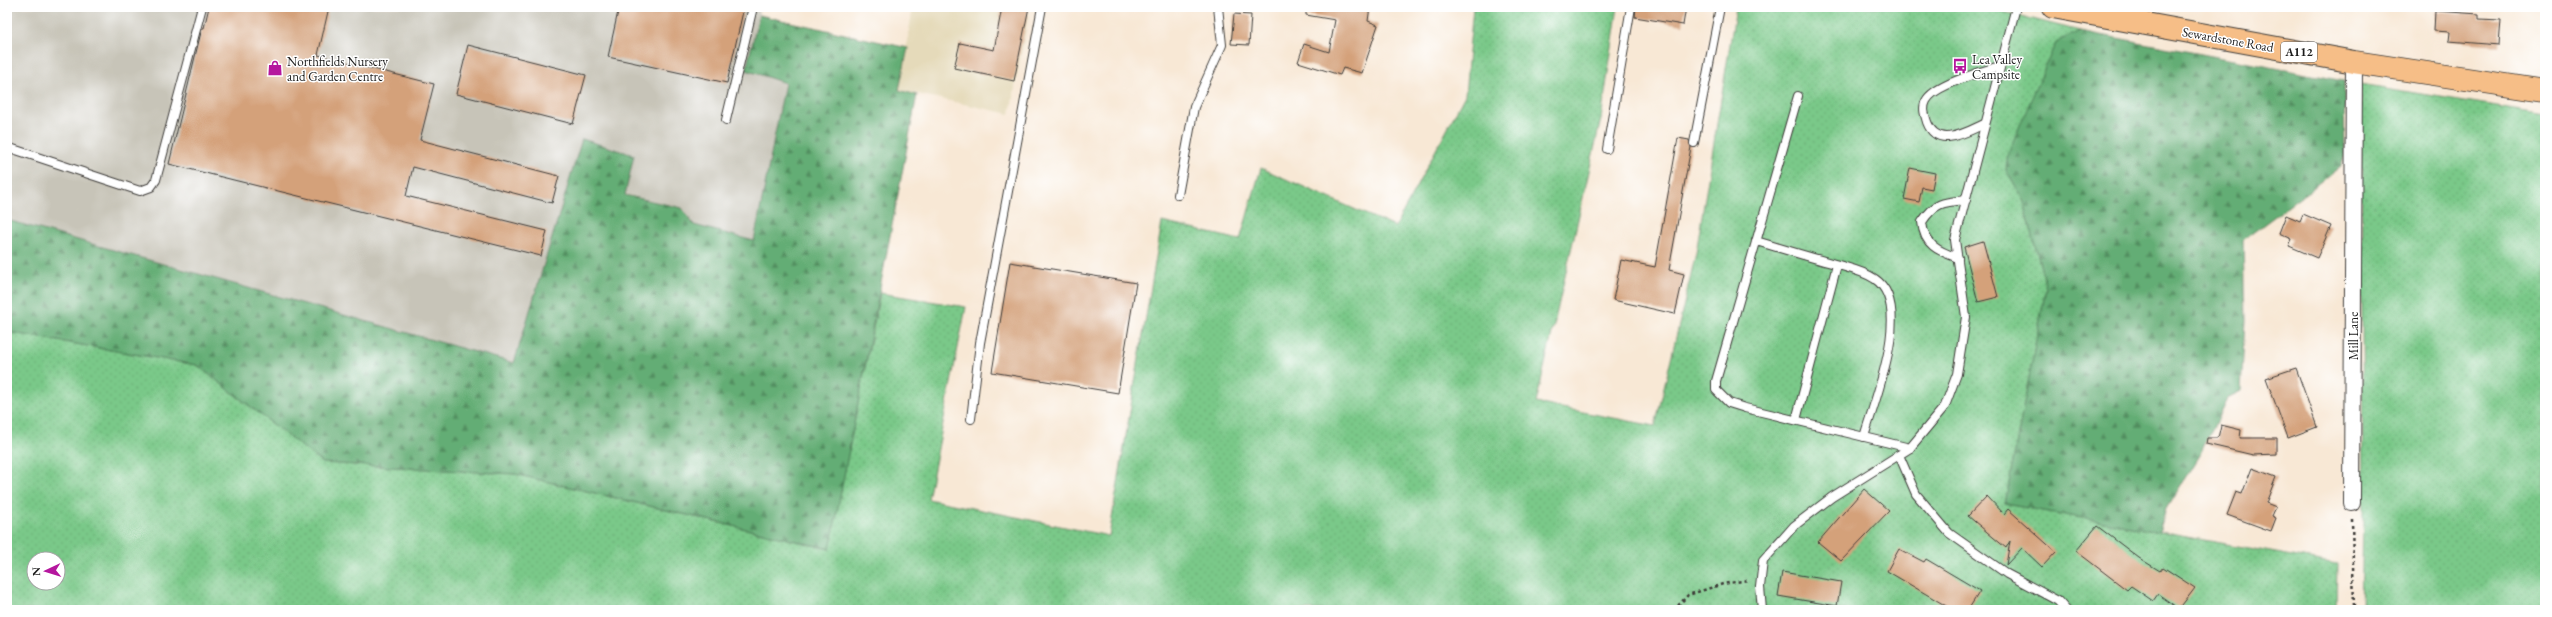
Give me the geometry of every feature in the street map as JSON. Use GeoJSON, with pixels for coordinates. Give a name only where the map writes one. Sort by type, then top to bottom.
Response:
{"type":"FeatureCollection","features":[{"type":"Feature","properties":{"kind":"main road","name":"Sewardstone Road"},"geometry":{"type":"LineString","coordinates":[[2053,7],[2354,62],[2545,91]]}},
{"type":"Feature","properties":{"kind":"street","name":"Mill Lane"},"geometry":{"type":"LineString","coordinates":[[2352,503],[2354,62]]}},
{"type":"Feature","properties":{"kind":"lane"},"geometry":{"type":"LineString","coordinates":[[7,147],[140,191],[151,188],[156,180],[202,7]]}},
{"type":"Feature","properties":{"kind":"lane"},"geometry":{"type":"LineString","coordinates":[[726,120],[753,7]]}},
{"type":"Feature","properties":{"kind":"lane"},"geometry":{"type":"LineString","coordinates":[[971,419],[980,343],[1042,7]]}},
{"type":"Feature","properties":{"kind":"lane"},"geometry":{"type":"LineString","coordinates":[[1178,195],[1194,106],[1222,45],[1218,7]]}},
{"type":"Feature","properties":{"kind":"lane"},"geometry":{"type":"LineString","coordinates":[[1607,149],[1631,7]]}},
{"type":"Feature","properties":{"kind":"lane"},"geometry":{"type":"LineString","coordinates":[[1694,143],[1720,7]]}},
{"type":"Feature","properties":{"kind":"lane"},"geometry":{"type":"LineString","coordinates":[[1762,610],[1761,578],[1763,561],[1794,526],[1832,497],[1910,448],[1945,406],[1957,374],[1966,317],[1955,240],[1984,124],[2016,7]]}},
{"type":"Feature","properties":{"kind":"lane"},"geometry":{"type":"LineString","coordinates":[[1984,124],[1948,138],[1937,136],[1930,128],[1924,113],[1926,101],[1933,93],[1951,84],[2000,66]]}},
{"type":"Feature","properties":{"kind":"lane"},"geometry":{"type":"LineString","coordinates":[[1798,96],[1716,381],[1716,390],[1729,402],[1910,448]]}},
{"type":"Feature","properties":{"kind":"lane"},"geometry":{"type":"LineString","coordinates":[[1958,258],[1928,243],[1923,234],[1922,222],[1934,207],[1945,202],[1966,200]]}},
{"type":"Feature","properties":{"kind":"lane"},"geometry":{"type":"LineString","coordinates":[[1756,241],[1837,265],[1875,279],[1884,288],[1890,300],[1892,322],[1889,346],[1864,437]]}},
{"type":"Feature","properties":{"kind":"lane"},"geometry":{"type":"LineString","coordinates":[[1796,420],[1837,265]]}},
{"type":"Feature","properties":{"kind":"lane"},"geometry":{"type":"LineString","coordinates":[[1899,455],[1916,494],[1948,533],[2007,574],[2058,601],[2066,610]]}},
{"type":"Feature","properties":{"kind":"path"},"geometry":{"type":"LineString","coordinates":[[2352,503],[2354,610]]}},
{"type":"Feature","properties":{"kind":"path"},"geometry":{"type":"LineString","coordinates":[[1674,610],[1688,595],[1723,584],[1761,578]]}},
{"type":"Feature","properties":{"kind":"shaded area"},"geometry":{"type":"Polygon","coordinates":[[[7,7],[758,7],[759,15],[746,70],[785,82],[754,242],[694,225],[682,208],[625,194],[582,139],[514,364],[7,220],[7,7]]]}},
{"type":"Feature","properties":{"kind":"shaded area"},"geometry":{"type":"Polygon","coordinates":[[[913,7],[995,7],[995,11],[1029,13],[1010,114],[899,90],[913,7]]]}},
{"type":"Feature","properties":{"kind":"green space"},"geometry":{"type":"Polygon","coordinates":[[[1473,7],[1618,7],[1601,119],[1536,403],[1655,426],[1696,253],[1736,7],[1985,7],[2080,31],[2056,42],[2006,170],[2024,202],[2046,288],[2005,504],[2337,564],[2336,610],[7,610],[7,332],[197,365],[323,463],[515,474],[829,549],[880,293],[966,307],[928,499],[1109,536],[1162,222],[1240,240],[1261,168],[1395,227],[1465,95],[1473,7]]]}},
{"type":"Feature","properties":{"kind":"green space"},"geometry":{"type":"Polygon","coordinates":[[[759,15],[908,48],[899,90],[917,95],[830,549],[515,474],[323,463],[197,365],[7,332],[7,220],[514,363],[582,139],[634,155],[625,195],[682,208],[694,225],[754,241],[785,83],[746,70],[759,15]]]}},
{"type":"Feature","properties":{"kind":"green space"},"geometry":{"type":"Polygon","coordinates":[[[2080,31],[2344,81],[2345,155],[2341,167],[2243,240],[2245,321],[2241,391],[2227,398],[2201,452],[2166,509],[2159,532],[2005,504],[2046,288],[2024,202],[2006,170],[2008,153],[2056,42],[2080,31]]]}},
{"type":"Feature","properties":{"kind":"green space"},"geometry":{"type":"Polygon","coordinates":[[[2361,84],[2545,114],[2545,610],[2361,610],[2363,520],[2361,84]]]}},
{"type":"Feature","properties":{"kind":"building"},"geometry":{"type":"Polygon","coordinates":[[[209,7],[329,7],[318,55],[434,84],[420,140],[559,176],[552,203],[413,167],[406,196],[547,231],[541,256],[169,164],[202,28],[204,28],[209,7]]]}},
{"type":"Feature","properties":{"kind":"building"},"geometry":{"type":"Polygon","coordinates":[[[619,7],[744,7],[727,83],[608,57],[619,7]]]}},
{"type":"Feature","properties":{"kind":"building"},"geometry":{"type":"Polygon","coordinates":[[[1002,7],[1029,7],[1014,81],[954,68],[960,43],[994,50],[1002,7]]]}},
{"type":"Feature","properties":{"kind":"building"},"geometry":{"type":"Polygon","coordinates":[[[1306,7],[1370,7],[1368,21],[1378,25],[1362,73],[1343,68],[1340,75],[1298,62],[1304,44],[1329,52],[1335,20],[1306,15],[1306,7]]]}},
{"type":"Feature","properties":{"kind":"building"},"geometry":{"type":"Polygon","coordinates":[[[1636,7],[1686,7],[1683,25],[1635,17],[1636,7]]]}},
{"type":"Feature","properties":{"kind":"building"},"geometry":{"type":"Polygon","coordinates":[[[2435,11],[2479,14],[2479,19],[2501,20],[2499,45],[2449,41],[2450,32],[2434,31],[2435,11]]]}},
{"type":"Feature","properties":{"kind":"building"},"geometry":{"type":"Polygon","coordinates":[[[1234,14],[1251,15],[1249,45],[1231,44],[1234,14]]]}},
{"type":"Feature","properties":{"kind":"building"},"geometry":{"type":"Polygon","coordinates":[[[468,45],[586,75],[573,124],[456,94],[468,45]]]}},
{"type":"Feature","properties":{"kind":"building"},"geometry":{"type":"Polygon","coordinates":[[[1678,138],[1689,140],[1691,147],[1669,270],[1684,274],[1675,314],[1613,300],[1621,260],[1655,267],[1678,138]]]}},
{"type":"Feature","properties":{"kind":"building"},"geometry":{"type":"Polygon","coordinates":[[[1910,168],[1935,173],[1932,189],[1922,187],[1919,202],[1904,199],[1910,168]]]}},
{"type":"Feature","properties":{"kind":"building"},"geometry":{"type":"Polygon","coordinates":[[[2303,214],[2331,226],[2317,258],[2289,246],[2292,239],[2279,233],[2286,215],[2300,221],[2303,214]]]}},
{"type":"Feature","properties":{"kind":"building"},"geometry":{"type":"Polygon","coordinates":[[[1983,241],[1998,297],[1978,302],[1964,247],[1983,241]]]}},
{"type":"Feature","properties":{"kind":"building"},"geometry":{"type":"Polygon","coordinates":[[[1010,262],[1136,283],[1118,393],[992,372],[1010,262]]]}},
{"type":"Feature","properties":{"kind":"building"},"geometry":{"type":"Polygon","coordinates":[[[2296,368],[2317,427],[2288,438],[2266,378],[2296,368]]]}},
{"type":"Feature","properties":{"kind":"building"},"geometry":{"type":"Polygon","coordinates":[[[2221,425],[2241,430],[2240,438],[2277,438],[2277,454],[2253,455],[2206,444],[2207,438],[2218,438],[2221,425]]]}},
{"type":"Feature","properties":{"kind":"building"},"geometry":{"type":"Polygon","coordinates":[[[2252,468],[2276,477],[2266,503],[2276,507],[2272,516],[2276,518],[2271,531],[2227,515],[2236,492],[2242,494],[2252,468]]]}},
{"type":"Feature","properties":{"kind":"building"},"geometry":{"type":"Polygon","coordinates":[[[1864,489],[1889,511],[1841,561],[1818,542],[1864,489]]]}},
{"type":"Feature","properties":{"kind":"building"},"geometry":{"type":"Polygon","coordinates":[[[1987,496],[2004,514],[2008,509],[2056,552],[2042,567],[2022,548],[2006,565],[2010,541],[2006,548],[1968,516],[1987,496]]]}},
{"type":"Feature","properties":{"kind":"building"},"geometry":{"type":"Polygon","coordinates":[[[2097,526],[2139,558],[2160,571],[2163,567],[2195,588],[2179,609],[2158,594],[2153,601],[2131,586],[2127,590],[2076,551],[2097,526]]]}},
{"type":"Feature","properties":{"kind":"building"},"geometry":{"type":"Polygon","coordinates":[[[1899,549],[1924,562],[1926,559],[1980,591],[1968,610],[1953,610],[1887,571],[1899,549]]]}},
{"type":"Feature","properties":{"kind":"building"},"geometry":{"type":"Polygon","coordinates":[[[1782,572],[1841,582],[1837,606],[1778,596],[1782,572]]]}},
{"type":"Feature","properties":{"kind":"place","name":"Lea Valley Campsite"},"geometry":{"type":"Point","coordinates":[1960,66]}},
{"type":"Feature","properties":{"kind":"place","name":"Northfields Nursery and Garden Centre"},"geometry":{"type":"Point","coordinates":[275,68]}}]}
